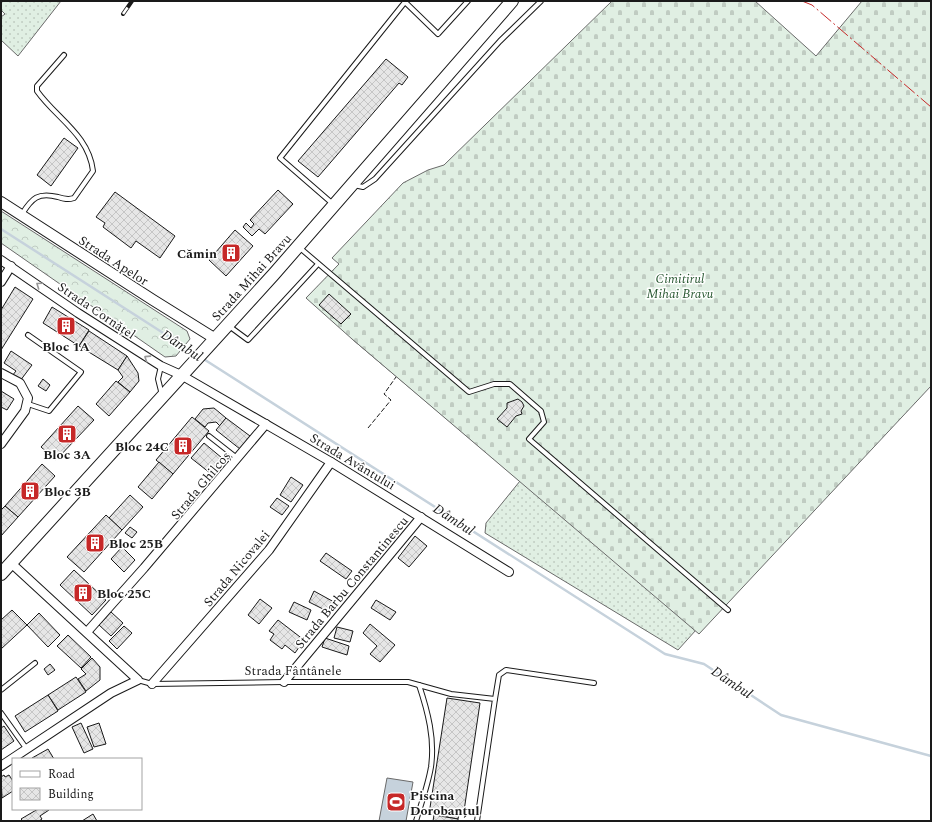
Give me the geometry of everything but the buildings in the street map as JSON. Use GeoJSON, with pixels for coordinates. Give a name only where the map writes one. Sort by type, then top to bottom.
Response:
{"type":"FeatureCollection","features":[{"type":"Feature","properties":{"kind":"main road","name":"Strada Mihai Bravu"},"geometry":{"type":"LineString","coordinates":[[5,568],[185,372],[298,246],[512,1]]}},
{"type":"Feature","properties":{"kind":"street","name":"Strada Apelor"},"geometry":{"type":"LineString","coordinates":[[1,202],[22,214],[152,300],[214,338]]}},
{"type":"Feature","properties":{"kind":"street","name":"Strada Cornățel"},"geometry":{"type":"LineString","coordinates":[[1,260],[78,313],[160,366],[185,372]]}},
{"type":"Feature","properties":{"kind":"street"},"geometry":{"type":"LineString","coordinates":[[1,282],[11,266]]}},
{"type":"Feature","properties":{"kind":"street","name":"Strada Avântului"},"geometry":{"type":"LineString","coordinates":[[185,372],[266,424],[331,462],[509,572]]}},
{"type":"Feature","properties":{"kind":"street"},"geometry":{"type":"LineString","coordinates":[[1,373],[20,384],[25,390],[28,404],[25,411],[1,444]]}},
{"type":"Feature","properties":{"kind":"street","name":"Strada Ghilcoș"},"geometry":{"type":"LineString","coordinates":[[87,632],[144,568],[266,424]]}},
{"type":"Feature","properties":{"kind":"street","name":"Strada Nicovalei"},"geometry":{"type":"LineString","coordinates":[[152,684],[269,550],[331,462]]}},
{"type":"Feature","properties":{"kind":"street","name":"Strada Barbu Constantinescu"},"geometry":{"type":"LineString","coordinates":[[284,682],[421,517]]}},
{"type":"Feature","properties":{"kind":"street","name":"Strada Fântânele"},"geometry":{"type":"LineString","coordinates":[[5,568],[87,632],[138,680]]}},
{"type":"Feature","properties":{"kind":"street"},"geometry":{"type":"LineString","coordinates":[[12,758],[111,693],[138,680]]}},
{"type":"Feature","properties":{"kind":"street"},"geometry":{"type":"LineString","coordinates":[[1,766],[12,758]]}},
{"type":"Feature","properties":{"kind":"lane"},"geometry":{"type":"LineString","coordinates":[[334,205],[280,158],[405,2],[438,34],[468,1]]}},
{"type":"Feature","properties":{"kind":"lane"},"geometry":{"type":"LineString","coordinates":[[352,184],[363,187],[375,179],[500,41],[541,1]]}},
{"type":"Feature","properties":{"kind":"lane"},"geometry":{"type":"LineString","coordinates":[[22,214],[30,201],[39,196],[50,195],[69,200],[74,198],[93,171],[91,159],[85,146],[73,129],[37,91],[37,86],[64,55]]}},
{"type":"Feature","properties":{"kind":"lane"},"geometry":{"type":"LineString","coordinates":[[298,246],[469,392],[494,384],[510,384],[541,411],[544,422],[529,439],[728,610]]}},
{"type":"Feature","properties":{"kind":"lane"},"geometry":{"type":"LineString","coordinates":[[227,325],[248,340],[318,264]]}},
{"type":"Feature","properties":{"kind":"lane"},"geometry":{"type":"LineString","coordinates":[[28,336],[82,372],[49,411],[28,404]]}},
{"type":"Feature","properties":{"kind":"lane"},"geometry":{"type":"LineString","coordinates":[[160,366],[158,379],[162,397]]}},
{"type":"Feature","properties":{"kind":"lane"},"geometry":{"type":"LineString","coordinates":[[209,436],[238,458]]}},
{"type":"Feature","properties":{"kind":"lane"},"geometry":{"type":"LineString","coordinates":[[1,690],[35,663]]}},
{"type":"Feature","properties":{"kind":"lane"},"geometry":{"type":"LineString","coordinates":[[477,821],[499,675],[506,670],[594,683]]}},
{"type":"Feature","properties":{"kind":"lane","name":"Strada Fântânele"},"geometry":{"type":"LineString","coordinates":[[138,680],[152,684],[408,682],[451,694],[495,699]]}},
{"type":"Feature","properties":{"kind":"lane"},"geometry":{"type":"LineString","coordinates":[[416,821],[431,768],[432,737],[428,711],[420,685]]}},
{"type":"Feature","properties":{"kind":"lane"},"geometry":{"type":"LineString","coordinates":[[1,712],[26,748]]}},
{"type":"Feature","properties":{"kind":"green space"},"geometry":{"type":"Polygon","coordinates":[[[1,1],[61,1],[18,56],[1,40],[1,17],[5,14],[1,10],[1,1]]]}},
{"type":"Feature","properties":{"kind":"green space","name":"Cimitirul Mihai Bravu"},"geometry":{"type":"Polygon","coordinates":[[[612,1],[755,1],[816,56],[862,1],[931,1],[931,386],[699,634],[352,339],[306,298],[339,264],[332,258],[403,183],[428,170],[444,165],[612,1]]]}},
{"type":"Feature","properties":{"kind":"green space"},"geometry":{"type":"Polygon","coordinates":[[[1,211],[187,331],[190,339],[176,356],[165,357],[1,243],[1,211]]]}},
{"type":"Feature","properties":{"kind":"green space"},"geometry":{"type":"Polygon","coordinates":[[[371,317],[714,610],[678,650],[485,533],[486,523],[520,481],[352,339],[371,317]]]}},
{"type":"Feature","properties":{"kind":"shaded area","name":"Piscina Dorobanțul"},"geometry":{"type":"Polygon","coordinates":[[[387,778],[413,782],[406,821],[379,821],[387,778]]]}},
{"type":"Feature","properties":{"kind":"waterway","name":"Dâmbul"},"geometry":{"type":"LineString","coordinates":[[1,229],[196,354]]}},
{"type":"Feature","properties":{"kind":"waterway","name":"Dâmbul"},"geometry":{"type":"LineString","coordinates":[[202,358],[665,654],[704,664],[781,715],[931,756]]}},
{"type":"Feature","properties":{"kind":"railway"},"geometry":{"type":"LineString","coordinates":[[123,14],[132,1]]}},
{"type":"Feature","properties":{"kind":"fence"},"geometry":{"type":"LineString","coordinates":[[368,428],[391,400],[384,394],[396,377]]}},
{"type":"Feature","properties":{"kind":"power"},"geometry":{"type":"LineString","coordinates":[[802,1],[812,5],[931,107]]}},
{"type":"Feature","properties":{"kind":"place","name":"Cămin"},"geometry":{"type":"Point","coordinates":[231,253]}},
{"type":"Feature","properties":{"kind":"place","name":"Bloc 1A"},"geometry":{"type":"Point","coordinates":[66,326]}},
{"type":"Feature","properties":{"kind":"place","name":"Bloc 3A"},"geometry":{"type":"Point","coordinates":[67,434]}},
{"type":"Feature","properties":{"kind":"place","name":"Bloc 24C"},"geometry":{"type":"Point","coordinates":[183,446]}},
{"type":"Feature","properties":{"kind":"place","name":"Bloc 3B"},"geometry":{"type":"Point","coordinates":[30,491]}},
{"type":"Feature","properties":{"kind":"place","name":"Bloc 25B"},"geometry":{"type":"Point","coordinates":[95,543]}},
{"type":"Feature","properties":{"kind":"place","name":"Bloc 25C"},"geometry":{"type":"Point","coordinates":[83,593]}},
{"type":"Feature","properties":{"kind":"place","name":"Piscina Dorobanțul"},"geometry":{"type":"Point","coordinates":[396,802]}}]}
